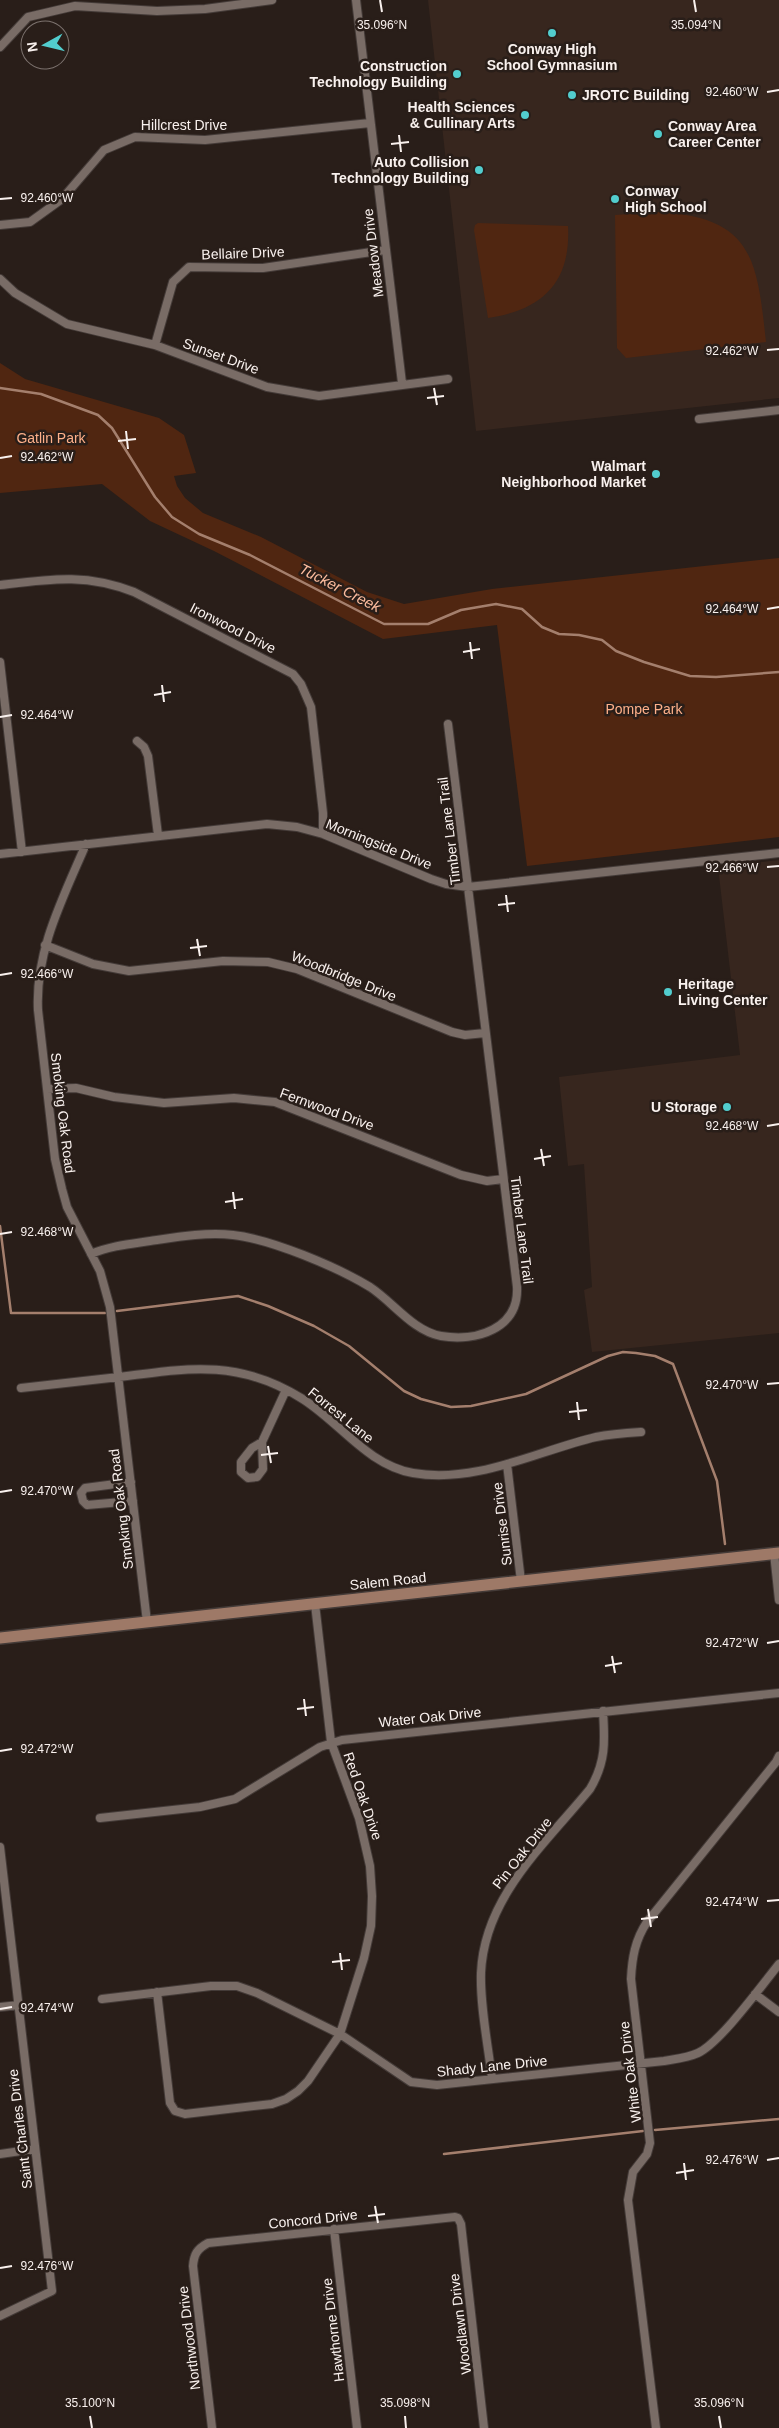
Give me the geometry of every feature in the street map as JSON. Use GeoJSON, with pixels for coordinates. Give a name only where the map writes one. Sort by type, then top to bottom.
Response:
{"type":"FeatureCollection","features":[{"type":"Feature","properties":{"kind":"main road","name":"Salem Road"},"geometry":{"type":"LineString","coordinates":[[0,1638],[776,1553]]}},
{"type":"Feature","properties":{"kind":"street"},"geometry":{"type":"LineString","coordinates":[[204,0],[206,9]]}},
{"type":"Feature","properties":{"kind":"street"},"geometry":{"type":"LineString","coordinates":[[0,47],[28,17],[75,6],[157,11],[206,9],[272,0]]}},
{"type":"Feature","properties":{"kind":"street","name":"Meadow Drive"},"geometry":{"type":"LineString","coordinates":[[356,0],[402,383]]}},
{"type":"Feature","properties":{"kind":"street","name":"Hillcrest Drive"},"geometry":{"type":"LineString","coordinates":[[0,225],[30,222],[62,199],[104,150],[135,137],[205,140],[370,123]]}},
{"type":"Feature","properties":{"kind":"street","name":"Bellaire Drive"},"geometry":{"type":"LineString","coordinates":[[155,345],[173,282],[189,267],[263,268],[385,250]]}},
{"type":"Feature","properties":{"kind":"street","name":"Sunset Drive"},"geometry":{"type":"LineString","coordinates":[[0,279],[15,293],[67,324],[155,345],[267,386],[319,396],[402,383],[448,379]]}},
{"type":"Feature","properties":{"kind":"street"},"geometry":{"type":"LineString","coordinates":[[699,419],[779,410]]}},
{"type":"Feature","properties":{"kind":"street","name":"Ironwood Drive"},"geometry":{"type":"LineString","coordinates":[[0,585],[67,578],[100,581],[117,585],[293,674],[304,689],[311,707],[323,813],[323,834]]}},
{"type":"Feature","properties":{"kind":"street"},"geometry":{"type":"LineString","coordinates":[[0,662],[22,852]]}},
{"type":"Feature","properties":{"kind":"street","name":"Timber Lane Trail"},"geometry":{"type":"LineString","coordinates":[[91,1254],[107,1247],[190,1236],[233,1235],[262,1240],[358,1280],[383,1297],[415,1324],[432,1334],[458,1337],[478,1335],[502,1326],[511,1316],[516,1302],[516,1287],[448,724]]}},
{"type":"Feature","properties":{"kind":"street"},"geometry":{"type":"LineString","coordinates":[[136,741],[144,747],[148,756],[158,835]]}},
{"type":"Feature","properties":{"kind":"street","name":"Morningside Drive"},"geometry":{"type":"LineString","coordinates":[[0,854],[267,824],[297,827],[323,834],[430,879],[446,884],[468,886],[779,853]]}},
{"type":"Feature","properties":{"kind":"street","name":"Smoking Oak Road"},"geometry":{"type":"LineString","coordinates":[[86,844],[45,945],[38,976],[37,992],[55,1159],[68,1207],[106,1288],[110,1307],[147,1622]]}},
{"type":"Feature","properties":{"kind":"street","name":"Woodbridge Drive"},"geometry":{"type":"LineString","coordinates":[[45,945],[93,964],[129,971],[223,961],[268,962],[297,969],[452,1032],[465,1035],[485,1033]]}},
{"type":"Feature","properties":{"kind":"street","name":"Fernwood Drive"},"geometry":{"type":"LineString","coordinates":[[47,1089],[76,1088],[114,1097],[164,1103],[234,1098],[275,1102],[461,1175],[487,1181],[503,1180]]}},
{"type":"Feature","properties":{"kind":"street","name":"Forrest Lane"},"geometry":{"type":"LineString","coordinates":[[21,1388],[186,1368],[214,1368],[261,1378],[286,1390],[313,1405],[371,1455],[400,1470],[437,1475],[507,1464],[596,1437],[641,1432]]}},
{"type":"Feature","properties":{"kind":"street"},"geometry":{"type":"LineString","coordinates":[[262,1442],[252,1448],[241,1462],[241,1472],[248,1478],[257,1477],[263,1469],[262,1442],[286,1390]]}},
{"type":"Feature","properties":{"kind":"street","name":"Sunrise Drive"},"geometry":{"type":"LineString","coordinates":[[507,1464],[521,1582]]}},
{"type":"Feature","properties":{"kind":"street"},"geometry":{"type":"LineString","coordinates":[[131,1482],[86,1488],[81,1497],[87,1505],[133,1501]]}},
{"type":"Feature","properties":{"kind":"street"},"geometry":{"type":"LineString","coordinates":[[776,1553],[779,1600]]}},
{"type":"Feature","properties":{"kind":"street","name":"Red Oak Drive"},"geometry":{"type":"LineString","coordinates":[[157,1992],[170,2103],[176,2111],[185,2114],[272,2104],[286,2099],[308,2081],[340,2034],[364,1958],[371,1926],[372,1888],[367,1848],[359,1818],[331,1742],[314,1604]]}},
{"type":"Feature","properties":{"kind":"street","name":"Water Oak Drive"},"geometry":{"type":"LineString","coordinates":[[100,1818],[200,1807],[235,1798],[331,1742],[779,1692]]}},
{"type":"Feature","properties":{"kind":"street","name":"Pin Oak Drive"},"geometry":{"type":"LineString","coordinates":[[492,2079],[481,1974],[486,1935],[494,1915],[513,1882],[597,1778],[603,1764],[605,1747],[603,1711]]}},
{"type":"Feature","properties":{"kind":"street","name":"White Oak Drive"},"geometry":{"type":"LineString","coordinates":[[656,2428],[628,2200],[633,2172],[647,2154],[650,2143],[631,1979],[632,1961],[641,1932],[779,1756]]}},
{"type":"Feature","properties":{"kind":"street","name":"Saint Charles Drive"},"geometry":{"type":"LineString","coordinates":[[0,1847],[52,2291],[0,2316]]}},
{"type":"Feature","properties":{"kind":"street","name":"Shady Lane Drive"},"geometry":{"type":"LineString","coordinates":[[102,1998],[211,1986],[237,1986],[257,1993],[340,2034],[411,2082],[437,2085],[684,2058],[699,2052],[715,2040],[779,1964]]}},
{"type":"Feature","properties":{"kind":"street"},"geometry":{"type":"LineString","coordinates":[[755,1994],[779,2012]]}},
{"type":"Feature","properties":{"kind":"street"},"geometry":{"type":"LineString","coordinates":[[0,2008],[19,2005]]}},
{"type":"Feature","properties":{"kind":"street"},"geometry":{"type":"LineString","coordinates":[[0,2154],[36,2149]]}},
{"type":"Feature","properties":{"kind":"street","name":"Concord Drive"},"geometry":{"type":"LineString","coordinates":[[200,2247],[208,2244],[334,2229],[452,2217],[458,2218]]}},
{"type":"Feature","properties":{"kind":"street","name":"Woodlawn Drive"},"geometry":{"type":"LineString","coordinates":[[458,2218],[484,2428]]}},
{"type":"Feature","properties":{"kind":"street","name":"Hawthorne Drive"},"geometry":{"type":"LineString","coordinates":[[334,2229],[357,2428]]}},
{"type":"Feature","properties":{"kind":"street","name":"Northwood Drive"},"geometry":{"type":"LineString","coordinates":[[200,2247],[194,2256],[193,2266],[212,2428]]}},
{"type":"Feature","properties":{"kind":"shaded area","name":"Conway High School"},"geometry":{"type":"Polygon","coordinates":[[[428,0],[779,0],[779,398],[476,431],[428,0]]]}},
{"type":"Feature","properties":{"kind":"shaded area"},"geometry":{"type":"Polygon","coordinates":[[[779,860],[779,1333],[592,1352],[584,1290],[592,1287],[584,1164],[568,1166],[559,1077],[740,1055],[718,867],[779,860]]]}},
{"type":"Feature","properties":{"kind":"green space"},"geometry":{"type":"Polygon","coordinates":[[[658,212],[690,216],[714,223],[732,233],[744,248],[753,266],[759,287],[766,342],[626,358],[617,348],[615,215],[658,212]]]}},
{"type":"Feature","properties":{"kind":"green space"},"geometry":{"type":"Polygon","coordinates":[[[478,223],[568,226],[568,246],[564,263],[559,278],[550,290],[524,308],[488,318],[474,230],[475,225],[478,223]]]}},
{"type":"Feature","properties":{"kind":"green space","name":"Pompe Park"},"geometry":{"type":"Polygon","coordinates":[[[0,363],[25,379],[159,418],[184,435],[196,473],[174,476],[177,486],[185,498],[203,513],[261,537],[367,592],[404,604],[492,589],[779,558],[779,837],[527,866],[497,625],[383,639],[214,551],[150,521],[102,484],[0,493],[0,363]]]}},
{"type":"Feature","properties":{"kind":"waterway","name":"Tucker Creek"},"geometry":{"type":"LineString","coordinates":[[0,388],[41,394],[98,415],[112,428],[155,497],[172,517],[199,534],[250,555],[384,624],[428,624],[461,610],[496,604],[522,609],[542,627],[559,634],[579,635],[602,640],[616,651],[690,676],[716,677],[779,672]]}},
{"type":"Feature","properties":{"kind":"waterway"},"geometry":{"type":"LineString","coordinates":[[0,1226],[11,1313],[105,1313]]}},
{"type":"Feature","properties":{"kind":"waterway"},"geometry":{"type":"LineString","coordinates":[[117,1311],[238,1296],[268,1306],[314,1326],[349,1346],[404,1391],[421,1399],[451,1407],[471,1406],[526,1394],[608,1356],[623,1352],[655,1356],[673,1364],[717,1481],[725,1544]]}},
{"type":"Feature","properties":{"kind":"waterway"},"geometry":{"type":"LineString","coordinates":[[655,2130],[779,2119]]}},
{"type":"Feature","properties":{"kind":"waterway"},"geometry":{"type":"LineString","coordinates":[[444,2154],[643,2131]]}},
{"type":"Feature","properties":{"kind":"place","name":"Conway High School Gymnasium"},"geometry":{"type":"Point","coordinates":[552,33]}},
{"type":"Feature","properties":{"kind":"place","name":"Construction Technology Building"},"geometry":{"type":"Point","coordinates":[457,74]}},
{"type":"Feature","properties":{"kind":"place","name":"JROTC Building"},"geometry":{"type":"Point","coordinates":[572,95]}},
{"type":"Feature","properties":{"kind":"place","name":"Health Sciences & Cullinary Arts"},"geometry":{"type":"Point","coordinates":[525,115]}},
{"type":"Feature","properties":{"kind":"place","name":"Conway Area Career Center"},"geometry":{"type":"Point","coordinates":[658,134]}},
{"type":"Feature","properties":{"kind":"place","name":"Auto Collision Technology Building"},"geometry":{"type":"Point","coordinates":[479,170]}},
{"type":"Feature","properties":{"kind":"place","name":"Conway High School"},"geometry":{"type":"Point","coordinates":[615,199]}},
{"type":"Feature","properties":{"kind":"place","name":"Walmart Neighborhood Market"},"geometry":{"type":"Point","coordinates":[656,474]}},
{"type":"Feature","properties":{"kind":"place","name":"Heritage Living Center"},"geometry":{"type":"Point","coordinates":[668,992]}},
{"type":"Feature","properties":{"kind":"place","name":"U Storage"},"geometry":{"type":"Point","coordinates":[727,1107]}},
{"type":"Feature","properties":{"kind":"park label","name":"Gatlin Park"},"geometry":{"type":"Point","coordinates":[51,438]}}]}
